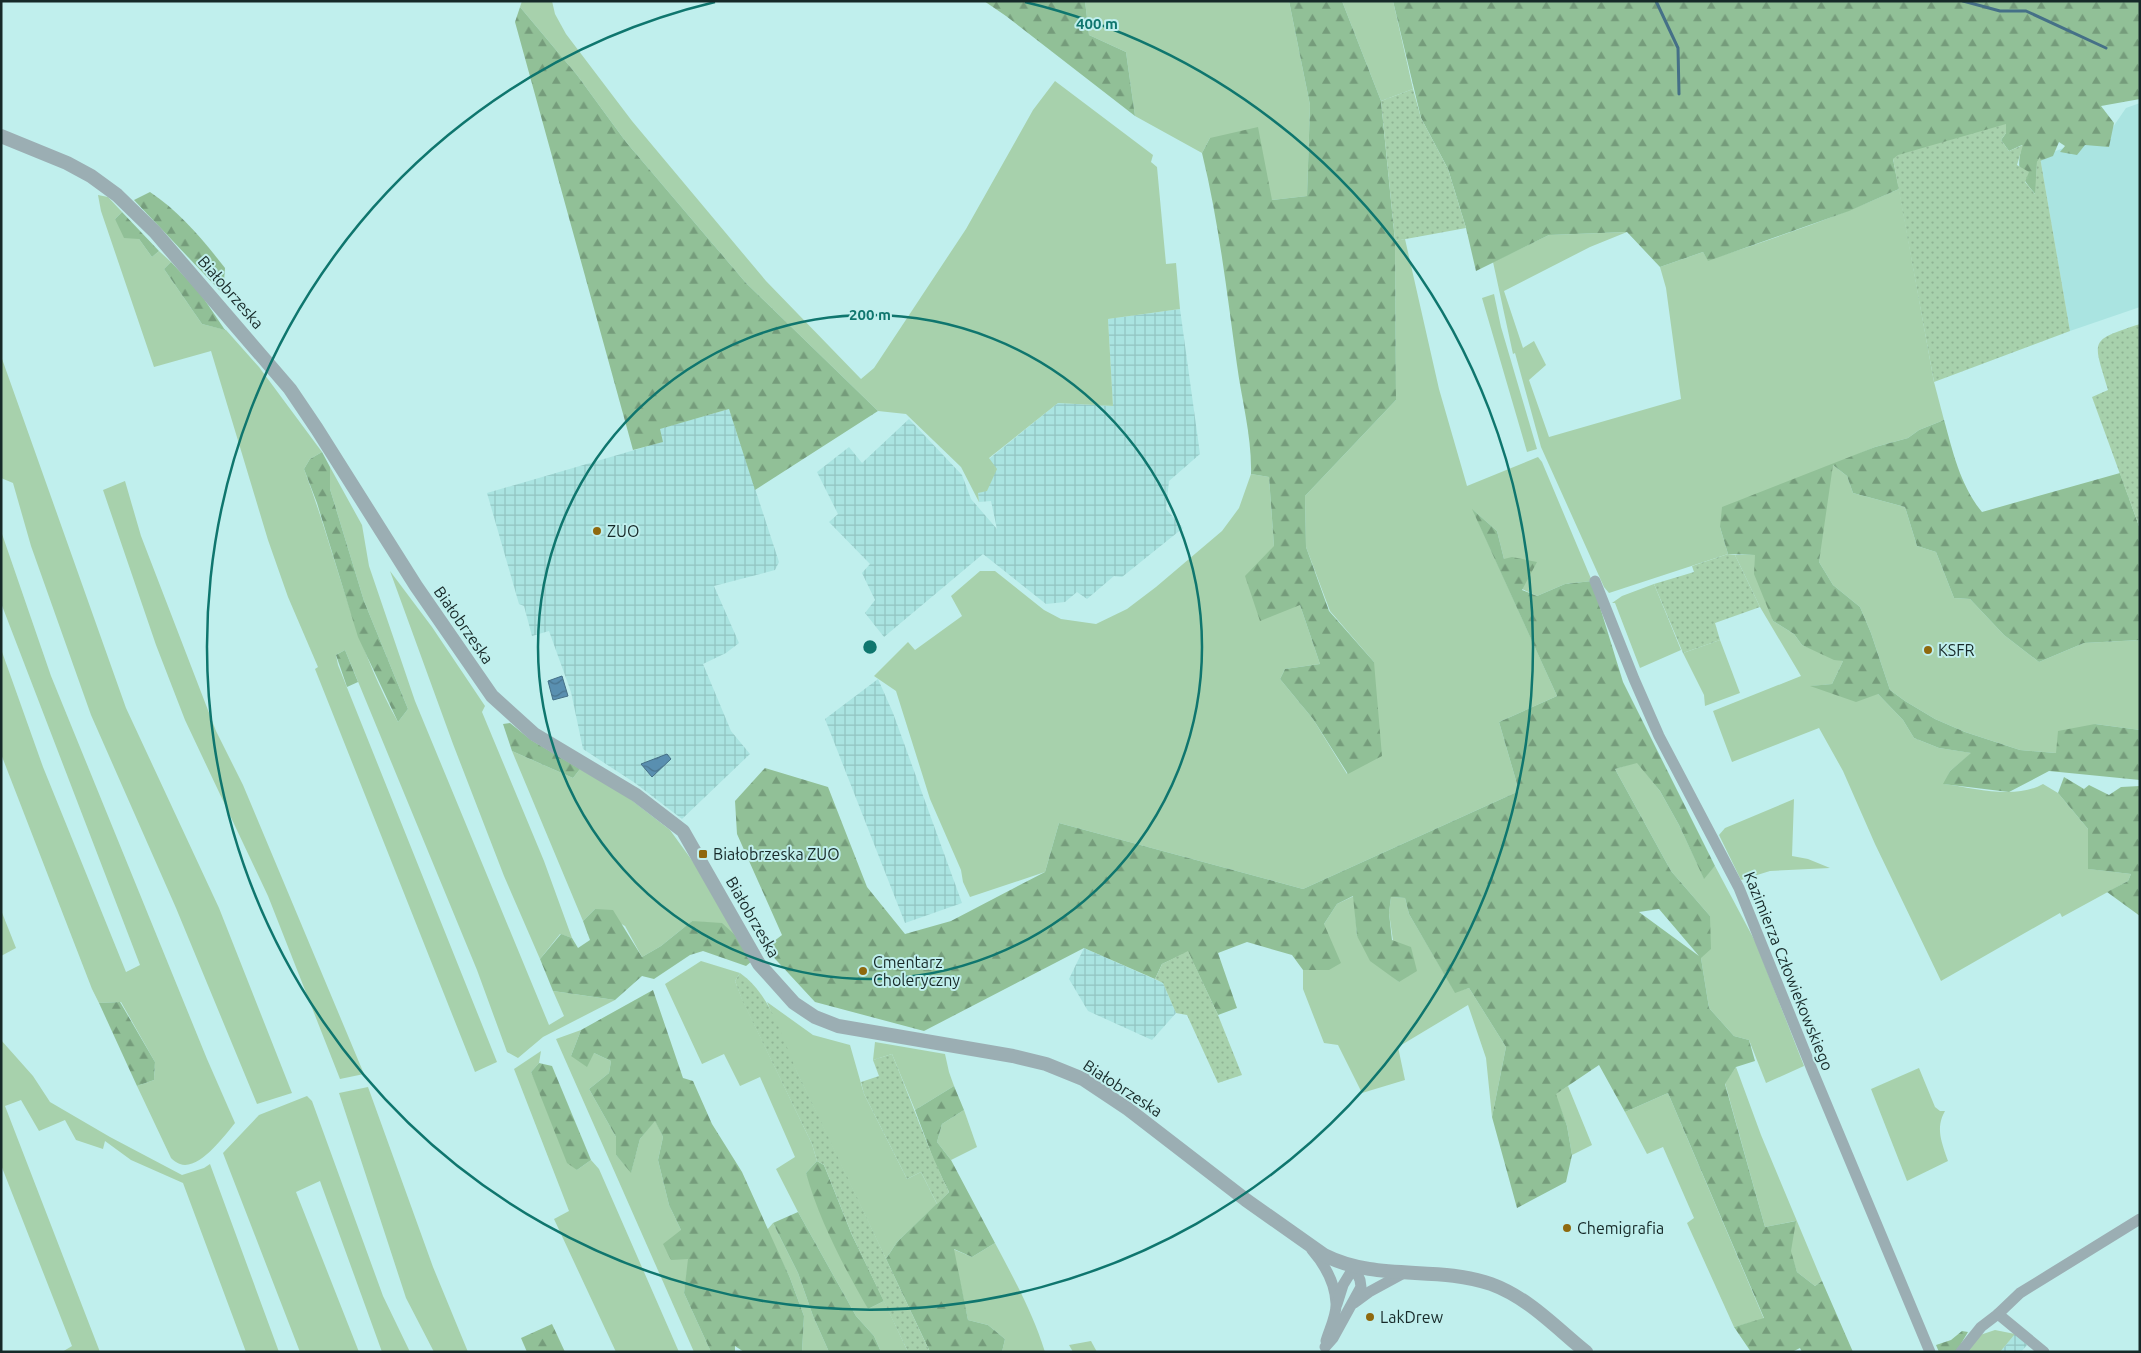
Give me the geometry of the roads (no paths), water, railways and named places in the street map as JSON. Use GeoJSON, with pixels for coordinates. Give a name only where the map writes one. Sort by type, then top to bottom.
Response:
{"type":"FeatureCollection","features":[{"type":"Feature","properties":{"kind":"street","name":"Białobrzeska"},"geometry":{"type":"LineString","coordinates":[[1,136],[67,163],[91,176],[117,194],[155,232],[290,389],[416,586],[492,696],[534,734],[636,794],[683,830],[759,964],[794,1003],[815,1017],[838,1026],[1013,1056],[1046,1064],[1083,1080],[1128,1109],[1308,1245],[1337,1261],[1354,1267],[1467,1278],[1504,1289],[1532,1305],[1586,1352]]}},
{"type":"Feature","properties":{"kind":"street","name":"Kazimierza Człowiekowskiego"},"geometry":{"type":"LineString","coordinates":[[1595,581],[1634,680],[1656,728],[1739,888],[1812,1072],[1930,1352]]}},
{"type":"Feature","properties":{"kind":"street"},"geometry":{"type":"LineString","coordinates":[[1961,1352],[1981,1327],[2020,1293],[2140,1218]]}},
{"type":"Feature","properties":{"kind":"street"},"geometry":{"type":"LineString","coordinates":[[1308,1245],[1325,1266],[1337,1304]]}},
{"type":"Feature","properties":{"kind":"street"},"geometry":{"type":"LineString","coordinates":[[1354,1267],[1361,1286],[1353,1304],[1333,1338],[1324,1349],[1346,1278],[1354,1267]]}},
{"type":"Feature","properties":{"kind":"street"},"geometry":{"type":"LineString","coordinates":[[1353,1304],[1369,1292],[1404,1273]]}},
{"type":"Feature","properties":{"kind":"street"},"geometry":{"type":"LineString","coordinates":[[1998,1314],[2044,1352]]}},
{"type":"Feature","properties":{"kind":"water"},"geometry":{"type":"Polygon","coordinates":[[[562,676],[568,696],[553,700],[548,681],[562,676]]]}},
{"type":"Feature","properties":{"kind":"water"},"geometry":{"type":"Polygon","coordinates":[[[667,754],[671,759],[652,777],[641,764],[667,754]]]}},
{"type":"Feature","properties":{"kind":"waterway"},"geometry":{"type":"LineString","coordinates":[[1656,1],[1678,48],[1679,94]]}},
{"type":"Feature","properties":{"kind":"waterway"},"geometry":{"type":"LineString","coordinates":[[1963,1],[2000,11],[2026,11],[2106,48]]}},
{"type":"Feature","properties":{"kind":"place","name":"ZUO"},"geometry":{"type":"Point","coordinates":[597,531]}},
{"type":"Feature","properties":{"kind":"place","name":"KSFR"},"geometry":{"type":"Point","coordinates":[1928,650]}},
{"type":"Feature","properties":{"kind":"place","name":"Białobrzeska ZUO"},"geometry":{"type":"Point","coordinates":[703,854]}},
{"type":"Feature","properties":{"kind":"place","name":"Cmentarz Choleryczny"},"geometry":{"type":"Point","coordinates":[863,971]}},
{"type":"Feature","properties":{"kind":"place","name":"Chemigrafia"},"geometry":{"type":"Point","coordinates":[1567,1228]}},
{"type":"Feature","properties":{"kind":"place","name":"LakDrew"},"geometry":{"type":"Point","coordinates":[1370,1317]}}]}
